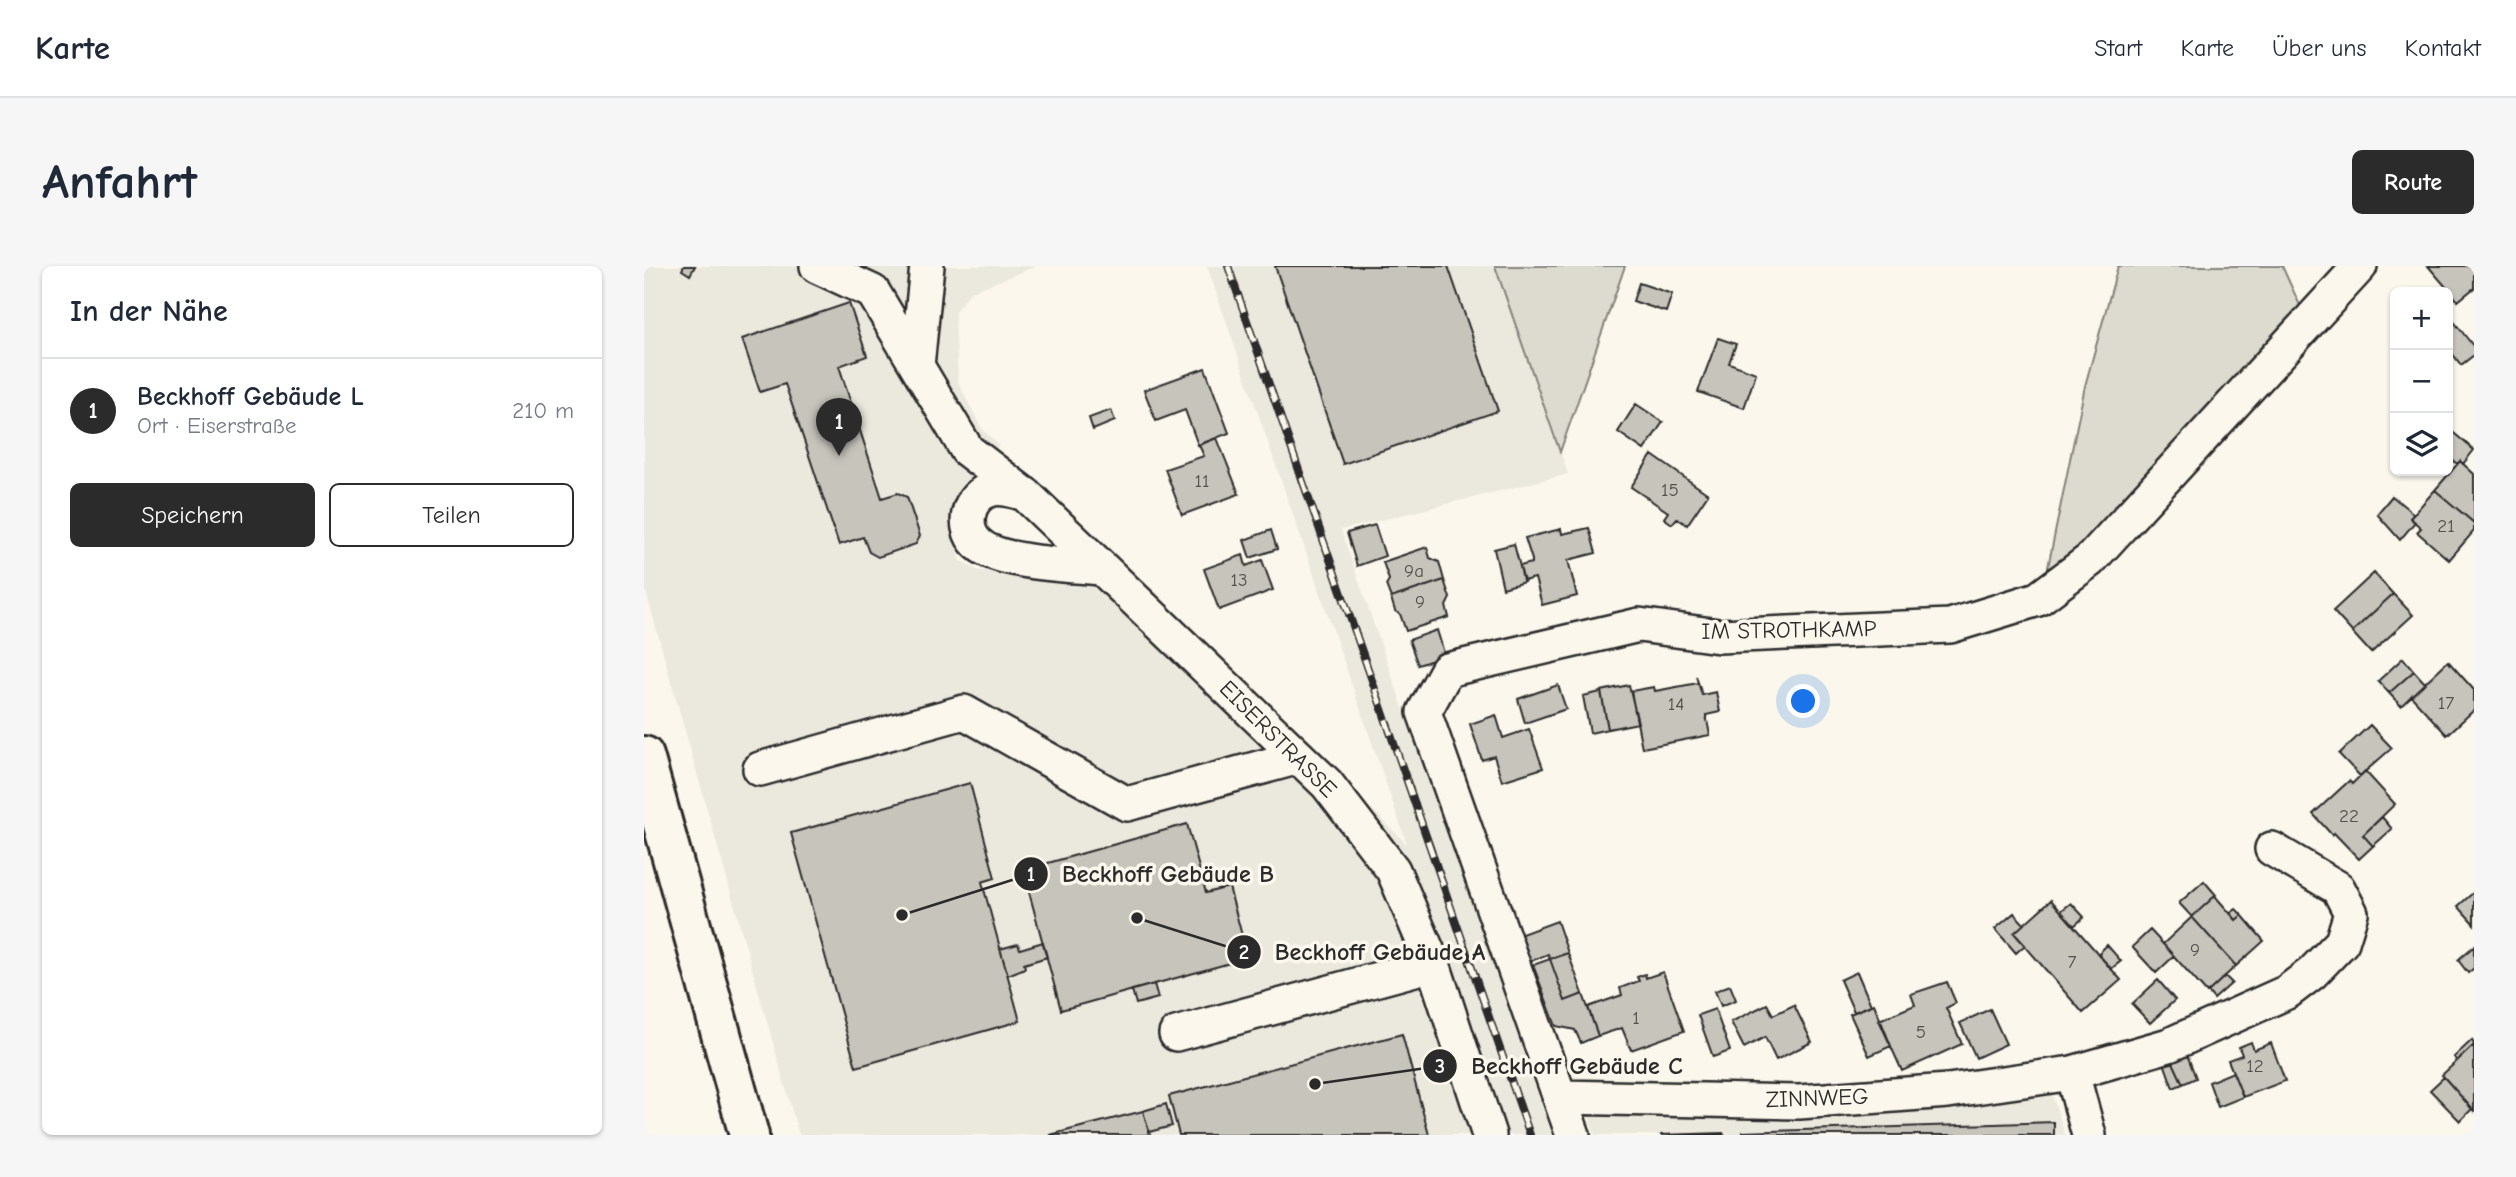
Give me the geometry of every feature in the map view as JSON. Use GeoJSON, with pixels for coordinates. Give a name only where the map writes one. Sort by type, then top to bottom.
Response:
{"type":"FeatureCollection","features":[{"type":"Feature","properties":{"kind":"main road"},"geometry":{"type":"LineString","coordinates":[[644,756],[749,1135]]}},
{"type":"Feature","properties":{"kind":"street","name":"EISERSTRASSE"},"geometry":{"type":"LineString","coordinates":[[817,266],[873,292],[967,450],[1025,494],[1327,784],[1393,870],[1433,964],[1489,1135]]}},
{"type":"Feature","properties":{"kind":"street"},"geometry":{"type":"LineString","coordinates":[[917,366],[927,266]]}},
{"type":"Feature","properties":{"kind":"street","name":"IM STROTHKAMP"},"geometry":{"type":"LineString","coordinates":[[1573,1135],[1424,712],[1447,670],[1639,625],[1719,636],[1950,626],[2038,599],[2090,560],[2360,266]]}},
{"type":"Feature","properties":{"kind":"street"},"geometry":{"type":"LineString","coordinates":[[1025,494],[1004,488],[991,489],[975,498],[968,515],[971,534],[981,547],[1001,555],[1100,568]]}},
{"type":"Feature","properties":{"kind":"street"},"geometry":{"type":"LineString","coordinates":[[760,769],[964,712],[1127,804],[1300,757]]}},
{"type":"Feature","properties":{"kind":"street","name":"ZINNWEG"},"geometry":{"type":"LineString","coordinates":[[1560,1097],[1800,1102],[1948,1091],[2072,1073],[2169,1045],[2287,992],[2312,973],[2342,942],[2351,914],[2338,888],[2272,849]]}},
{"type":"Feature","properties":{"kind":"street"},"geometry":{"type":"LineString","coordinates":[[1176,1034],[1433,964]]}},
{"type":"Feature","properties":{"kind":"street"},"geometry":{"type":"LineString","coordinates":[[2072,1073],[2089,1135]]}},
{"type":"Feature","properties":{"kind":"shaded area"},"geometry":{"type":"Polygon","coordinates":[[[644,266],[1037,266],[970,292],[955,312],[958,382],[982,429],[999,445],[952,503],[950,529],[961,561],[979,571],[1142,580],[1407,844],[1207,266],[1495,266],[1568,474],[1341,530],[1552,1135],[799,1135],[644,585],[644,266]]]}},
{"type":"Feature","properties":{"kind":"shaded area"},"geometry":{"type":"Polygon","coordinates":[[[1495,266],[1625,266],[1560,452],[1495,266]]]}},
{"type":"Feature","properties":{"kind":"shaded area"},"geometry":{"type":"Polygon","coordinates":[[[2118,266],[2282,266],[2303,312],[2088,548],[2046,577],[2085,386],[2118,266]]]}},
{"type":"Feature","properties":{"kind":"shaded area"},"geometry":{"type":"Polygon","coordinates":[[[2049,1085],[2065,1135],[1595,1135],[1586,1109],[2049,1085]]]}},
{"type":"Feature","properties":{"kind":"building"},"geometry":{"type":"Polygon","coordinates":[[[684,266],[695,266],[690,275],[682,270],[684,266]]]}},
{"type":"Feature","properties":{"kind":"building"},"geometry":{"type":"Polygon","coordinates":[[[1275,266],[1448,266],[1498,411],[1343,464],[1275,266]]]}},
{"type":"Feature","properties":{"kind":"building"},"geometry":{"type":"Polygon","coordinates":[[[2428,266],[2474,266],[2474,288],[2458,301],[2453,295],[2453,287],[2446,287],[2428,266]]]}},
{"type":"Feature","properties":{"kind":"building"},"geometry":{"type":"Polygon","coordinates":[[[1639,283],[1672,294],[1666,312],[1633,301],[1639,283]]]}},
{"type":"Feature","properties":{"kind":"building"},"geometry":{"type":"Polygon","coordinates":[[[849,303],[867,356],[839,366],[882,498],[898,493],[907,497],[920,536],[916,544],[878,557],[869,552],[863,537],[839,545],[785,384],[760,392],[742,339],[849,303]]]}},
{"type":"Feature","properties":{"kind":"building"},"geometry":{"type":"Polygon","coordinates":[[[2453,320],[2474,347],[2474,355],[2461,365],[2453,355],[2453,320]]]}},
{"type":"Feature","properties":{"kind":"building"},"geometry":{"type":"Polygon","coordinates":[[[1718,338],[1736,344],[1729,363],[1756,373],[1744,408],[1698,392],[1718,338]]]}},
{"type":"Feature","properties":{"kind":"building"},"geometry":{"type":"Polygon","coordinates":[[[1205,368],[1229,433],[1198,445],[1185,410],[1156,421],[1144,390],[1205,368]]]}},
{"type":"Feature","properties":{"kind":"building"},"geometry":{"type":"Polygon","coordinates":[[[1636,404],[1663,422],[1644,450],[1618,432],[1636,404]]]}},
{"type":"Feature","properties":{"kind":"building"},"geometry":{"type":"Polygon","coordinates":[[[1111,410],[1115,421],[1093,430],[1089,418],[1111,410]]]}},
{"type":"Feature","properties":{"kind":"building"},"geometry":{"type":"Polygon","coordinates":[[[2453,432],[2474,450],[2463,464],[2460,461],[2457,464],[2453,460],[2453,432]]]}},
{"type":"Feature","properties":{"kind":"building"},"geometry":{"type":"Polygon","coordinates":[[[1217,438],[1239,494],[1182,515],[1165,469],[1204,456],[1199,445],[1217,438]]]}},
{"type":"Feature","properties":{"kind":"building"},"geometry":{"type":"Polygon","coordinates":[[[1652,455],[1708,494],[1687,525],[1677,518],[1672,524],[1664,518],[1668,512],[1631,487],[1652,455]]]}},
{"type":"Feature","properties":{"kind":"building"},"geometry":{"type":"Polygon","coordinates":[[[2460,461],[2474,474],[2474,523],[2435,490],[2447,476],[2453,476],[2453,469],[2460,461]]]}},
{"type":"Feature","properties":{"kind":"building"},"geometry":{"type":"Polygon","coordinates":[[[2435,490],[2474,523],[2474,531],[2449,560],[2417,532],[2421,528],[2410,518],[2435,490]]]}},
{"type":"Feature","properties":{"kind":"building"},"geometry":{"type":"Polygon","coordinates":[[[2392,496],[2414,514],[2410,518],[2415,522],[2400,540],[2377,514],[2392,496]]]}},
{"type":"Feature","properties":{"kind":"building"},"geometry":{"type":"Polygon","coordinates":[[[1375,525],[1385,556],[1357,566],[1347,533],[1375,525]]]}},
{"type":"Feature","properties":{"kind":"building"},"geometry":{"type":"Polygon","coordinates":[[[1589,528],[1596,553],[1568,560],[1577,596],[1542,605],[1535,578],[1523,581],[1520,566],[1532,563],[1525,538],[1561,529],[1562,534],[1589,528]]]}},
{"type":"Feature","properties":{"kind":"building"},"geometry":{"type":"Polygon","coordinates":[[[1271,530],[1277,549],[1250,558],[1244,540],[1271,530]]]}},
{"type":"Feature","properties":{"kind":"building"},"geometry":{"type":"Polygon","coordinates":[[[1514,544],[1524,582],[1503,588],[1494,549],[1514,544]]]}},
{"type":"Feature","properties":{"kind":"building"},"geometry":{"type":"Polygon","coordinates":[[[1427,547],[1430,558],[1439,562],[1444,580],[1391,598],[1383,562],[1427,547]]]}},
{"type":"Feature","properties":{"kind":"building"},"geometry":{"type":"Polygon","coordinates":[[[1243,555],[1246,566],[1262,560],[1273,590],[1219,610],[1204,569],[1243,555]]]}},
{"type":"Feature","properties":{"kind":"building"},"geometry":{"type":"Polygon","coordinates":[[[2374,573],[2393,594],[2352,632],[2333,611],[2374,573]]]}},
{"type":"Feature","properties":{"kind":"building"},"geometry":{"type":"Polygon","coordinates":[[[1444,580],[1450,598],[1446,606],[1449,617],[1406,631],[1391,598],[1444,580]]]}},
{"type":"Feature","properties":{"kind":"building"},"geometry":{"type":"Polygon","coordinates":[[[2393,594],[2413,615],[2371,653],[2352,632],[2393,594]]]}},
{"type":"Feature","properties":{"kind":"building"},"geometry":{"type":"Polygon","coordinates":[[[1437,630],[1445,656],[1418,665],[1409,640],[1437,630]]]}},
{"type":"Feature","properties":{"kind":"building"},"geometry":{"type":"Polygon","coordinates":[[[2403,658],[2414,671],[2389,693],[2378,681],[2403,658]]]}},
{"type":"Feature","properties":{"kind":"building"},"geometry":{"type":"Polygon","coordinates":[[[2448,661],[2474,690],[2474,710],[2447,735],[2411,696],[2448,661]]]}},
{"type":"Feature","properties":{"kind":"building"},"geometry":{"type":"Polygon","coordinates":[[[2414,671],[2425,683],[2401,706],[2389,693],[2414,671]]]}},
{"type":"Feature","properties":{"kind":"building"},"geometry":{"type":"Polygon","coordinates":[[[1696,676],[1702,695],[1716,692],[1720,712],[1706,715],[1710,735],[1642,748],[1631,691],[1654,687],[1655,691],[1698,683],[1696,676]]]}},
{"type":"Feature","properties":{"kind":"building"},"geometry":{"type":"Polygon","coordinates":[[[1558,685],[1566,709],[1525,723],[1518,699],[1558,685]]]}},
{"type":"Feature","properties":{"kind":"building"},"geometry":{"type":"Polygon","coordinates":[[[1629,685],[1638,723],[1608,729],[1601,691],[1629,685]]]}},
{"type":"Feature","properties":{"kind":"building"},"geometry":{"type":"Polygon","coordinates":[[[1601,692],[1608,729],[1590,733],[1583,696],[1601,692]]]}},
{"type":"Feature","properties":{"kind":"building"},"geometry":{"type":"Polygon","coordinates":[[[1496,715],[1503,738],[1529,729],[1543,768],[1502,781],[1494,756],[1482,760],[1470,724],[1496,715]]]}},
{"type":"Feature","properties":{"kind":"building"},"geometry":{"type":"Polygon","coordinates":[[[2370,725],[2392,748],[2360,776],[2339,754],[2370,725]]]}},
{"type":"Feature","properties":{"kind":"building"},"geometry":{"type":"Polygon","coordinates":[[[2365,771],[2395,804],[2363,835],[2373,846],[2359,859],[2313,814],[2349,781],[2352,784],[2365,771]]]}},
{"type":"Feature","properties":{"kind":"building"},"geometry":{"type":"Polygon","coordinates":[[[970,783],[995,878],[982,882],[1020,1021],[856,1067],[791,833],[970,783]]]}},
{"type":"Feature","properties":{"kind":"building"},"geometry":{"type":"Polygon","coordinates":[[[2382,817],[2392,829],[2373,846],[2363,835],[2382,817]]]}},
{"type":"Feature","properties":{"kind":"building"},"geometry":{"type":"Polygon","coordinates":[[[1187,824],[1206,893],[1229,887],[1248,958],[1061,1010],[1023,870],[1187,824]]]}},
{"type":"Feature","properties":{"kind":"building"},"geometry":{"type":"Polygon","coordinates":[[[2204,881],[2216,895],[2192,917],[2179,903],[2204,881]]]}},
{"type":"Feature","properties":{"kind":"building"},"geometry":{"type":"Polygon","coordinates":[[[2474,892],[2474,924],[2458,906],[2474,892]]]}},
{"type":"Feature","properties":{"kind":"building"},"geometry":{"type":"Polygon","coordinates":[[[2215,896],[2236,920],[2242,915],[2264,941],[2236,966],[2192,917],[2215,896]]]}},
{"type":"Feature","properties":{"kind":"building"},"geometry":{"type":"Polygon","coordinates":[[[2051,900],[2121,980],[2083,1013],[2014,933],[2051,900]]]}},
{"type":"Feature","properties":{"kind":"building"},"geometry":{"type":"Polygon","coordinates":[[[2071,903],[2084,917],[2074,926],[2061,911],[2071,903]]]}},
{"type":"Feature","properties":{"kind":"building"},"geometry":{"type":"Polygon","coordinates":[[[2236,909],[2242,915],[2236,920],[2231,913],[2236,909]]]}},
{"type":"Feature","properties":{"kind":"building"},"geometry":{"type":"Polygon","coordinates":[[[2014,913],[2024,924],[2014,933],[2025,945],[2016,953],[1995,929],[2014,913]]]}},
{"type":"Feature","properties":{"kind":"building"},"geometry":{"type":"Polygon","coordinates":[[[2192,917],[2236,966],[2207,993],[2163,944],[2192,917]]]}},
{"type":"Feature","properties":{"kind":"building"},"geometry":{"type":"Polygon","coordinates":[[[1557,921],[1568,953],[1550,959],[1548,954],[1529,962],[1519,935],[1557,921]]]}},
{"type":"Feature","properties":{"kind":"building"},"geometry":{"type":"Polygon","coordinates":[[[2150,930],[2174,956],[2156,973],[2132,947],[2150,930]]]}},
{"type":"Feature","properties":{"kind":"building"},"geometry":{"type":"Polygon","coordinates":[[[1043,942],[1047,957],[1024,964],[1025,968],[1008,975],[1000,949],[1018,944],[1020,949],[1043,942]]]}},
{"type":"Feature","properties":{"kind":"building"},"geometry":{"type":"Polygon","coordinates":[[[2107,945],[2121,961],[2111,969],[2098,954],[2107,945]]]}},
{"type":"Feature","properties":{"kind":"building"},"geometry":{"type":"Polygon","coordinates":[[[2474,946],[2474,968],[2468,973],[2458,960],[2474,946]]]}},
{"type":"Feature","properties":{"kind":"building"},"geometry":{"type":"Polygon","coordinates":[[[1568,953],[1583,994],[1565,1001],[1550,959],[1568,953]]]}},
{"type":"Feature","properties":{"kind":"building"},"geometry":{"type":"Polygon","coordinates":[[[1550,959],[1565,1001],[1583,994],[1598,1036],[1581,1043],[1575,1030],[1556,1026],[1533,965],[1550,959]]]}},
{"type":"Feature","properties":{"kind":"building"},"geometry":{"type":"Polygon","coordinates":[[[1663,972],[1684,1031],[1631,1050],[1622,1028],[1598,1036],[1588,1007],[1622,995],[1620,988],[1639,981],[1637,977],[1645,974],[1646,978],[1663,972]]]}},
{"type":"Feature","properties":{"kind":"building"},"geometry":{"type":"Polygon","coordinates":[[[1857,972],[1871,1005],[1854,1012],[1840,980],[1857,972]]]}},
{"type":"Feature","properties":{"kind":"building"},"geometry":{"type":"Polygon","coordinates":[[[2225,976],[2232,983],[2214,999],[2208,992],[2225,976]]]}},
{"type":"Feature","properties":{"kind":"building"},"geometry":{"type":"Polygon","coordinates":[[[2158,980],[2175,1000],[2150,1023],[2132,1004],[2158,980]]]}},
{"type":"Feature","properties":{"kind":"building"},"geometry":{"type":"Polygon","coordinates":[[[1947,982],[1956,1003],[1946,1008],[1962,1044],[1902,1071],[1879,1020],[1915,1005],[1911,994],[1947,982]]]}},
{"type":"Feature","properties":{"kind":"building"},"geometry":{"type":"Polygon","coordinates":[[[1154,984],[1158,998],[1136,1004],[1132,990],[1154,984]]]}},
{"type":"Feature","properties":{"kind":"building"},"geometry":{"type":"Polygon","coordinates":[[[1730,985],[1736,1000],[1721,1006],[1715,991],[1730,985]]]}},
{"type":"Feature","properties":{"kind":"building"},"geometry":{"type":"Polygon","coordinates":[[[1767,1004],[1773,1015],[1794,1005],[1812,1042],[1776,1060],[1765,1037],[1744,1048],[1731,1022],[1767,1004]]]}},
{"type":"Feature","properties":{"kind":"building"},"geometry":{"type":"Polygon","coordinates":[[[1874,1004],[1891,1046],[1869,1056],[1850,1014],[1874,1004]]]}},
{"type":"Feature","properties":{"kind":"building"},"geometry":{"type":"Polygon","coordinates":[[[1715,1009],[1730,1051],[1713,1057],[1698,1015],[1715,1009]]]}},
{"type":"Feature","properties":{"kind":"building"},"geometry":{"type":"Polygon","coordinates":[[[1990,1009],[2006,1044],[1976,1058],[1960,1023],[1990,1009]]]}},
{"type":"Feature","properties":{"kind":"building"},"geometry":{"type":"Polygon","coordinates":[[[1402,1034],[1429,1135],[1179,1135],[1169,1096],[1402,1034]]]}},
{"type":"Feature","properties":{"kind":"building"},"geometry":{"type":"Polygon","coordinates":[[[2472,1040],[2474,1045],[2457,1061],[2454,1057],[2472,1040]]]}},
{"type":"Feature","properties":{"kind":"building"},"geometry":{"type":"Polygon","coordinates":[[[2251,1042],[2254,1050],[2271,1043],[2285,1081],[2243,1097],[2228,1060],[2242,1055],[2239,1047],[2251,1042]]]}},
{"type":"Feature","properties":{"kind":"building"},"geometry":{"type":"Polygon","coordinates":[[[2474,1045],[2474,1111],[2442,1075],[2474,1045]]]}},
{"type":"Feature","properties":{"kind":"building"},"geometry":{"type":"Polygon","coordinates":[[[2186,1052],[2196,1078],[2183,1084],[2171,1058],[2186,1052]]]}},
{"type":"Feature","properties":{"kind":"building"},"geometry":{"type":"Polygon","coordinates":[[[2171,1058],[2183,1084],[2173,1088],[2163,1060],[2171,1058]]]}},
{"type":"Feature","properties":{"kind":"building"},"geometry":{"type":"Polygon","coordinates":[[[2233,1072],[2243,1097],[2218,1107],[2209,1082],[2233,1072]]]}},
{"type":"Feature","properties":{"kind":"building"},"geometry":{"type":"Polygon","coordinates":[[[2444,1077],[2472,1109],[2460,1121],[2430,1090],[2444,1077]]]}},
{"type":"Feature","properties":{"kind":"building"},"geometry":{"type":"Polygon","coordinates":[[[1166,1104],[1172,1126],[1149,1132],[1143,1111],[1166,1104]]]}},
{"type":"Feature","properties":{"kind":"building"},"geometry":{"type":"Polygon","coordinates":[[[1143,1111],[1150,1135],[1050,1135],[1143,1111]]]}},
{"type":"Feature","properties":{"kind":"building"},"geometry":{"type":"Polygon","coordinates":[[[2054,1122],[2054,1135],[1742,1135],[1742,1132],[2054,1122]]]}},
{"type":"Feature","properties":{"kind":"building"},"geometry":{"type":"Polygon","coordinates":[[[1723,1133],[1724,1135],[1660,1135],[1723,1133]]]}},
{"type":"Feature","properties":{"kind":"railway"},"geometry":{"type":"LineString","coordinates":[[1228,266],[1530,1135]]}},
{"type":"Feature","properties":{"kind":"place","name":"Beckhoff Gebäude L"},"geometry":{"type":"Point","coordinates":[839,456]}},
{"type":"Feature","properties":{"kind":"place","name":"Beckhoff Gebäude B"},"geometry":{"type":"Point","coordinates":[902,915]}},
{"type":"Feature","properties":{"kind":"place","name":"Beckhoff Gebäude A"},"geometry":{"type":"Point","coordinates":[1137,918]}},
{"type":"Feature","properties":{"kind":"place","name":"Beckhoff Gebäude C"},"geometry":{"type":"Point","coordinates":[1315,1084]}}]}
